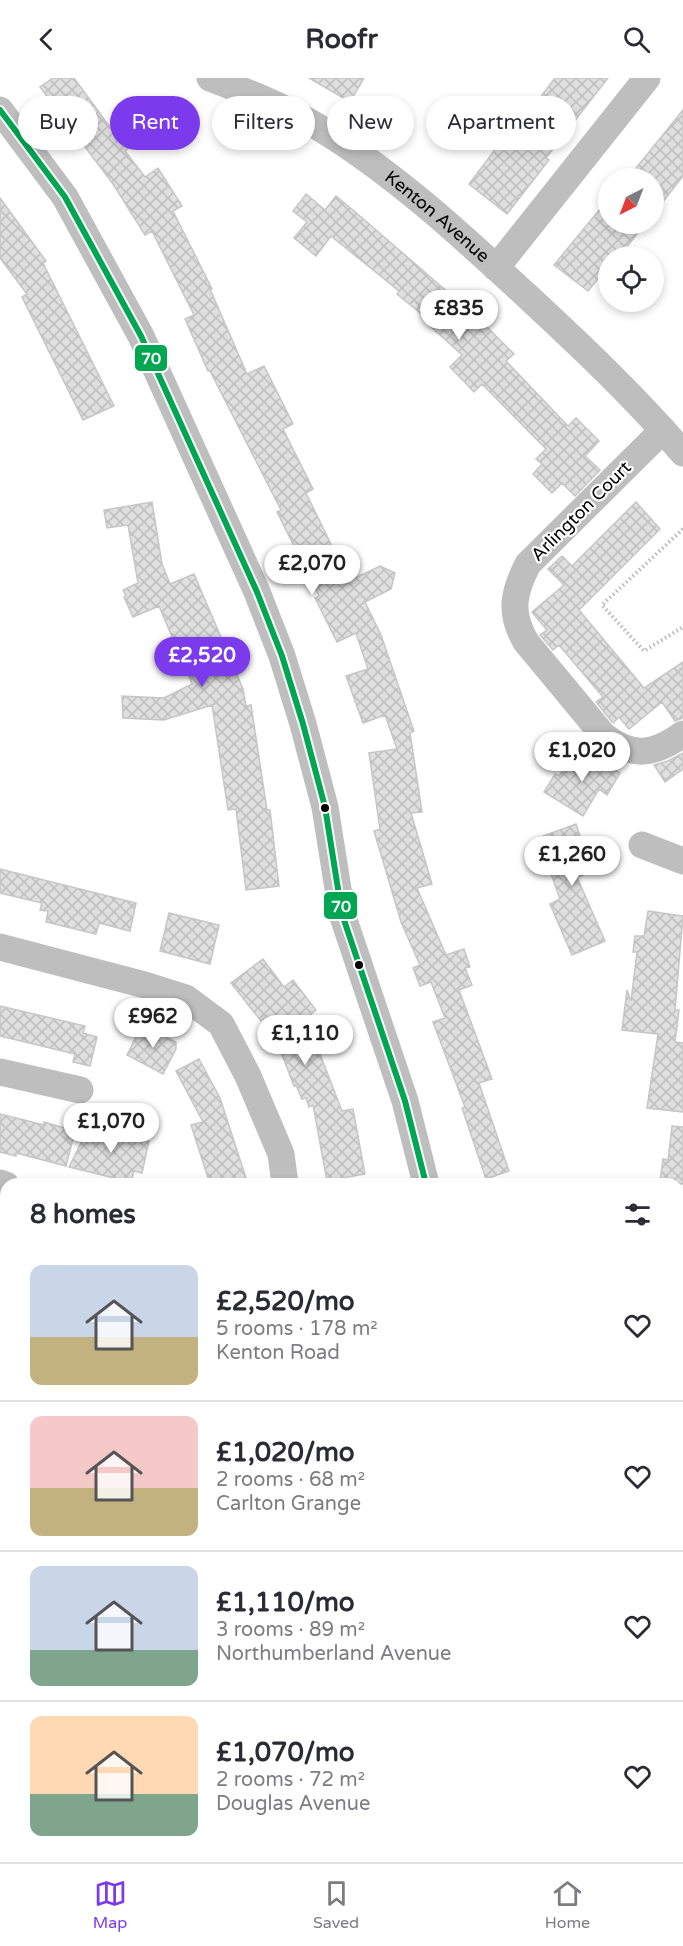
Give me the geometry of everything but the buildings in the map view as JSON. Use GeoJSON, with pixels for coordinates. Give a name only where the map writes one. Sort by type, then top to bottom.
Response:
{"type":"FeatureCollection","features":[{"type":"Feature","properties":{"kind":"street","name":"Kenton Avenue"},"geometry":{"type":"LineString","coordinates":[[210,78],[256,86],[366,158],[496,267],[582,347],[683,453]]}},
{"type":"Feature","properties":{"kind":"street"},"geometry":{"type":"LineString","coordinates":[[496,267],[647,78]]}},
{"type":"Feature","properties":{"kind":"street"},"geometry":{"type":"LineString","coordinates":[[0,111],[65,198],[141,336],[257,592],[282,656],[303,724],[325,807],[342,914],[405,1101],[424,1178]]}},
{"type":"Feature","properties":{"kind":"street"},"geometry":{"type":"LineString","coordinates":[[0,134],[91,247]]}},
{"type":"Feature","properties":{"kind":"street","name":"Arlington Court"},"geometry":{"type":"LineString","coordinates":[[663,430],[528,564],[519,582],[515,600],[515,616],[517,628],[526,642],[604,736],[618,747],[641,753],[657,749],[683,734]]}},
{"type":"Feature","properties":{"kind":"street"},"geometry":{"type":"LineString","coordinates":[[642,845],[683,861]]}},
{"type":"Feature","properties":{"kind":"street"},"geometry":{"type":"LineString","coordinates":[[0,947],[186,998],[222,1024],[248,1076],[281,1154],[284,1178]]}},
{"type":"Feature","properties":{"kind":"street"},"geometry":{"type":"LineString","coordinates":[[0,1072],[80,1090]]}},
{"type":"Feature","properties":{"kind":"path"},"geometry":{"type":"LineString","coordinates":[[683,529],[602,605],[644,651],[683,627]]}},
{"type":"Feature","properties":{"kind":"transit line","name":"70"},"geometry":{"type":"LineString","coordinates":[[0,110],[65,197],[141,336],[257,592],[282,656],[303,724],[325,807],[342,914],[405,1101],[424,1178]]}}]}
